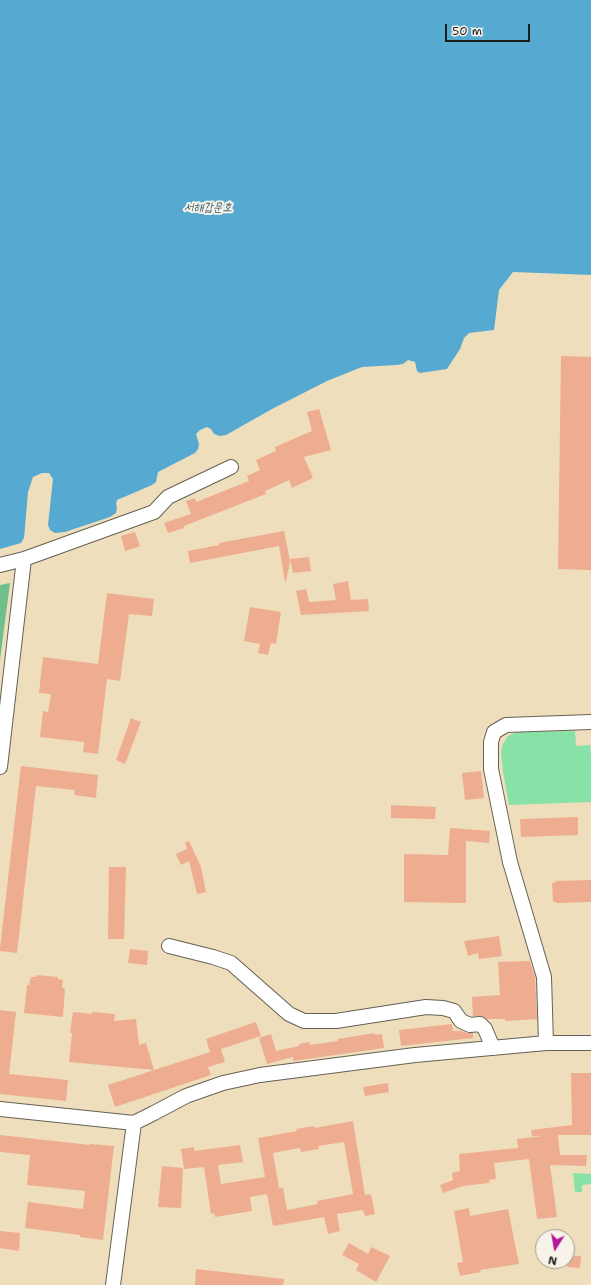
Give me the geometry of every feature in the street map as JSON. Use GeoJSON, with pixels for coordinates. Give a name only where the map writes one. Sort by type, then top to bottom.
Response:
{"type":"FeatureCollection","features":[{"type":"Feature","properties":{"kind":"street"},"geometry":{"type":"LineString","coordinates":[[0,565],[24,559],[154,512],[168,497],[231,467]]}},
{"type":"Feature","properties":{"kind":"street"},"geometry":{"type":"LineString","coordinates":[[0,767],[24,559]]}},
{"type":"Feature","properties":{"kind":"street"},"geometry":{"type":"LineString","coordinates":[[546,1043],[544,977],[510,862],[491,769],[491,742],[494,732],[506,725],[591,722]]}},
{"type":"Feature","properties":{"kind":"street"},"geometry":{"type":"LineString","coordinates":[[169,946],[214,956],[231,963],[289,1014],[304,1021],[336,1020],[426,1007],[443,1008],[454,1011],[461,1022],[470,1025],[480,1024],[485,1029],[493,1048]]}},
{"type":"Feature","properties":{"kind":"street"},"geometry":{"type":"LineString","coordinates":[[0,1108],[134,1123],[154,1114],[186,1096],[223,1083],[260,1075],[415,1055],[546,1043],[591,1043]]}},
{"type":"Feature","properties":{"kind":"street"},"geometry":{"type":"LineString","coordinates":[[113,1285],[134,1123]]}},
{"type":"Feature","properties":{"kind":"green space"},"geometry":{"type":"Polygon","coordinates":[[[10,583],[0,660],[0,585],[10,583]]]}},
{"type":"Feature","properties":{"kind":"green space"},"geometry":{"type":"Polygon","coordinates":[[[575,731],[576,746],[590,745],[591,802],[509,805],[501,751],[508,736],[517,732],[575,731]]]}},
{"type":"Feature","properties":{"kind":"green space"},"geometry":{"type":"Polygon","coordinates":[[[573,1173],[591,1174],[591,1184],[582,1185],[582,1192],[575,1192],[573,1173]]]}},
{"type":"Feature","properties":{"kind":"water","name":"서해갑문호"},"geometry":{"type":"Polygon","coordinates":[[[0,0],[591,0],[591,275],[513,272],[499,290],[494,330],[469,333],[464,338],[460,349],[447,369],[420,373],[417,371],[415,362],[408,360],[403,364],[362,367],[327,381],[272,409],[226,435],[220,436],[214,434],[211,429],[207,427],[200,430],[196,434],[199,444],[195,453],[158,472],[156,482],[152,485],[117,500],[116,513],[110,517],[65,532],[55,533],[50,530],[48,525],[53,479],[49,473],[42,473],[33,477],[28,492],[24,538],[21,543],[0,549],[0,0]]]}},
{"type":"Feature","properties":{"kind":"building"},"geometry":{"type":"Polygon","coordinates":[[[561,356],[591,357],[591,570],[558,569],[561,356]]]}},
{"type":"Feature","properties":{"kind":"building"},"geometry":{"type":"Polygon","coordinates":[[[319,409],[331,450],[304,457],[313,478],[292,488],[289,480],[265,491],[266,494],[184,526],[184,528],[168,533],[164,523],[191,514],[186,501],[195,498],[196,502],[249,481],[247,476],[260,470],[256,460],[276,451],[275,447],[312,431],[307,412],[319,409]]]}},
{"type":"Feature","properties":{"kind":"building"},"geometry":{"type":"Polygon","coordinates":[[[284,531],[290,561],[286,582],[279,546],[190,563],[188,551],[219,545],[219,543],[284,531]]]}},
{"type":"Feature","properties":{"kind":"building"},"geometry":{"type":"Polygon","coordinates":[[[135,532],[140,546],[125,551],[121,536],[135,532]]]}},
{"type":"Feature","properties":{"kind":"building"},"geometry":{"type":"Polygon","coordinates":[[[309,557],[311,571],[293,573],[290,559],[309,557]]]}},
{"type":"Feature","properties":{"kind":"building"},"geometry":{"type":"Polygon","coordinates":[[[348,581],[351,600],[368,599],[369,611],[301,615],[296,591],[306,589],[309,602],[336,600],[333,584],[348,581]]]}},
{"type":"Feature","properties":{"kind":"building"},"geometry":{"type":"Polygon","coordinates":[[[107,593],[154,599],[152,616],[129,614],[120,681],[107,679],[98,754],[83,752],[84,742],[40,737],[43,711],[48,712],[51,694],[39,693],[43,657],[98,664],[107,593]]]}},
{"type":"Feature","properties":{"kind":"building"},"geometry":{"type":"Polygon","coordinates":[[[250,607],[281,612],[276,644],[271,643],[268,655],[258,653],[260,644],[244,641],[250,607]]]}},
{"type":"Feature","properties":{"kind":"building"},"geometry":{"type":"Polygon","coordinates":[[[131,718],[141,722],[125,764],[116,760],[131,718]]]}},
{"type":"Feature","properties":{"kind":"building"},"geometry":{"type":"Polygon","coordinates":[[[21,766],[98,775],[96,798],[74,795],[75,790],[36,786],[17,953],[0,951],[0,948],[21,766]]]}},
{"type":"Feature","properties":{"kind":"building"},"geometry":{"type":"Polygon","coordinates":[[[481,771],[484,798],[465,800],[462,773],[481,771]]]}},
{"type":"Feature","properties":{"kind":"building"},"geometry":{"type":"Polygon","coordinates":[[[391,805],[436,807],[435,819],[391,818],[391,805]]]}},
{"type":"Feature","properties":{"kind":"building"},"geometry":{"type":"Polygon","coordinates":[[[578,817],[578,835],[521,837],[520,819],[578,817]]]}},
{"type":"Feature","properties":{"kind":"building"},"geometry":{"type":"Polygon","coordinates":[[[450,828],[490,831],[489,843],[466,841],[466,903],[404,902],[404,854],[448,855],[450,828]]]}},
{"type":"Feature","properties":{"kind":"building"},"geometry":{"type":"Polygon","coordinates":[[[189,841],[201,867],[206,892],[197,894],[189,861],[181,865],[176,854],[187,849],[185,842],[189,841]]]}},
{"type":"Feature","properties":{"kind":"building"},"geometry":{"type":"Polygon","coordinates":[[[109,867],[126,867],[124,939],[108,939],[109,867]]]}},
{"type":"Feature","properties":{"kind":"building"},"geometry":{"type":"Polygon","coordinates":[[[591,880],[591,902],[553,902],[552,883],[555,883],[555,881],[591,880]]]}},
{"type":"Feature","properties":{"kind":"building"},"geometry":{"type":"Polygon","coordinates":[[[499,936],[502,956],[479,959],[478,953],[468,956],[464,941],[499,936]]]}},
{"type":"Feature","properties":{"kind":"building"},"geometry":{"type":"Polygon","coordinates":[[[130,949],[148,951],[147,965],[128,963],[130,949]]]}},
{"type":"Feature","properties":{"kind":"building"},"geometry":{"type":"Polygon","coordinates":[[[530,961],[535,977],[537,1019],[505,1021],[505,1019],[487,1019],[483,1016],[473,1016],[472,997],[500,995],[498,962],[530,961]]]}},
{"type":"Feature","properties":{"kind":"building"},"geometry":{"type":"Polygon","coordinates":[[[36,975],[58,977],[58,979],[63,980],[62,987],[65,989],[63,1017],[24,1013],[27,985],[29,985],[31,977],[36,977],[36,975]]]}},
{"type":"Feature","properties":{"kind":"building"},"geometry":{"type":"Polygon","coordinates":[[[0,1010],[16,1012],[9,1074],[68,1080],[66,1101],[0,1094],[0,1010]]]}},
{"type":"Feature","properties":{"kind":"building"},"geometry":{"type":"Polygon","coordinates":[[[73,1012],[115,1014],[114,1021],[136,1019],[139,1045],[146,1043],[154,1070],[69,1062],[72,1033],[70,1033],[73,1012]]]}},
{"type":"Feature","properties":{"kind":"building"},"geometry":{"type":"Polygon","coordinates":[[[256,1022],[261,1036],[221,1049],[225,1062],[208,1067],[211,1075],[115,1107],[108,1085],[210,1052],[206,1039],[256,1022]]]}},
{"type":"Feature","properties":{"kind":"building"},"geometry":{"type":"Polygon","coordinates":[[[452,1024],[453,1031],[473,1033],[473,1038],[401,1046],[399,1030],[452,1024]]]}},
{"type":"Feature","properties":{"kind":"building"},"geometry":{"type":"Polygon","coordinates":[[[374,1033],[375,1035],[382,1034],[384,1048],[293,1061],[293,1057],[267,1064],[259,1038],[271,1034],[276,1051],[299,1046],[299,1044],[309,1042],[310,1045],[338,1041],[338,1039],[374,1033]]]}},
{"type":"Feature","properties":{"kind":"building"},"geometry":{"type":"Polygon","coordinates":[[[571,1073],[591,1073],[591,1135],[558,1135],[560,1155],[587,1155],[586,1166],[550,1165],[557,1217],[537,1219],[529,1159],[494,1163],[496,1179],[489,1180],[489,1183],[463,1186],[443,1193],[440,1185],[453,1180],[452,1173],[460,1171],[459,1154],[518,1148],[517,1139],[543,1136],[532,1136],[531,1130],[572,1125],[571,1073]]]}},
{"type":"Feature","properties":{"kind":"building"},"geometry":{"type":"Polygon","coordinates":[[[388,1083],[389,1092],[365,1096],[363,1087],[388,1083]]]}},
{"type":"Feature","properties":{"kind":"building"},"geometry":{"type":"Polygon","coordinates":[[[353,1121],[365,1195],[371,1194],[375,1214],[365,1216],[363,1210],[337,1214],[340,1231],[328,1234],[324,1217],[273,1226],[267,1194],[250,1197],[252,1211],[215,1217],[214,1213],[211,1214],[204,1167],[184,1169],[181,1149],[194,1147],[194,1151],[240,1145],[243,1162],[218,1165],[221,1184],[265,1177],[258,1138],[297,1131],[296,1129],[314,1126],[315,1128],[353,1121]],[[344,1142],[318,1146],[319,1149],[301,1152],[300,1148],[273,1153],[279,1188],[283,1188],[287,1210],[318,1204],[317,1201],[353,1194],[344,1142]]]}},
{"type":"Feature","properties":{"kind":"building"},"geometry":{"type":"Polygon","coordinates":[[[0,1135],[90,1145],[114,1146],[103,1240],[80,1237],[80,1235],[25,1228],[28,1202],[83,1209],[85,1191],[27,1185],[30,1155],[0,1152],[0,1135]]]}},
{"type":"Feature","properties":{"kind":"building"},"geometry":{"type":"Polygon","coordinates":[[[162,1166],[183,1168],[181,1208],[158,1207],[162,1166]]]}},
{"type":"Feature","properties":{"kind":"building"},"geometry":{"type":"Polygon","coordinates":[[[469,1208],[470,1216],[508,1209],[519,1264],[480,1270],[481,1272],[460,1276],[457,1263],[463,1262],[454,1211],[469,1208]]]}},
{"type":"Feature","properties":{"kind":"building"},"geometry":{"type":"Polygon","coordinates":[[[0,1231],[20,1233],[19,1251],[0,1248],[0,1231]]]}},
{"type":"Feature","properties":{"kind":"building"},"geometry":{"type":"Polygon","coordinates":[[[349,1243],[368,1254],[371,1247],[390,1256],[376,1282],[356,1270],[359,1264],[342,1255],[349,1243]]]}},
{"type":"Feature","properties":{"kind":"building"},"geometry":{"type":"Polygon","coordinates":[[[575,1256],[581,1256],[580,1268],[575,1268],[575,1256]]]}},
{"type":"Feature","properties":{"kind":"building"},"geometry":{"type":"Polygon","coordinates":[[[196,1269],[284,1279],[283,1285],[195,1285],[196,1269]]]}}]}
